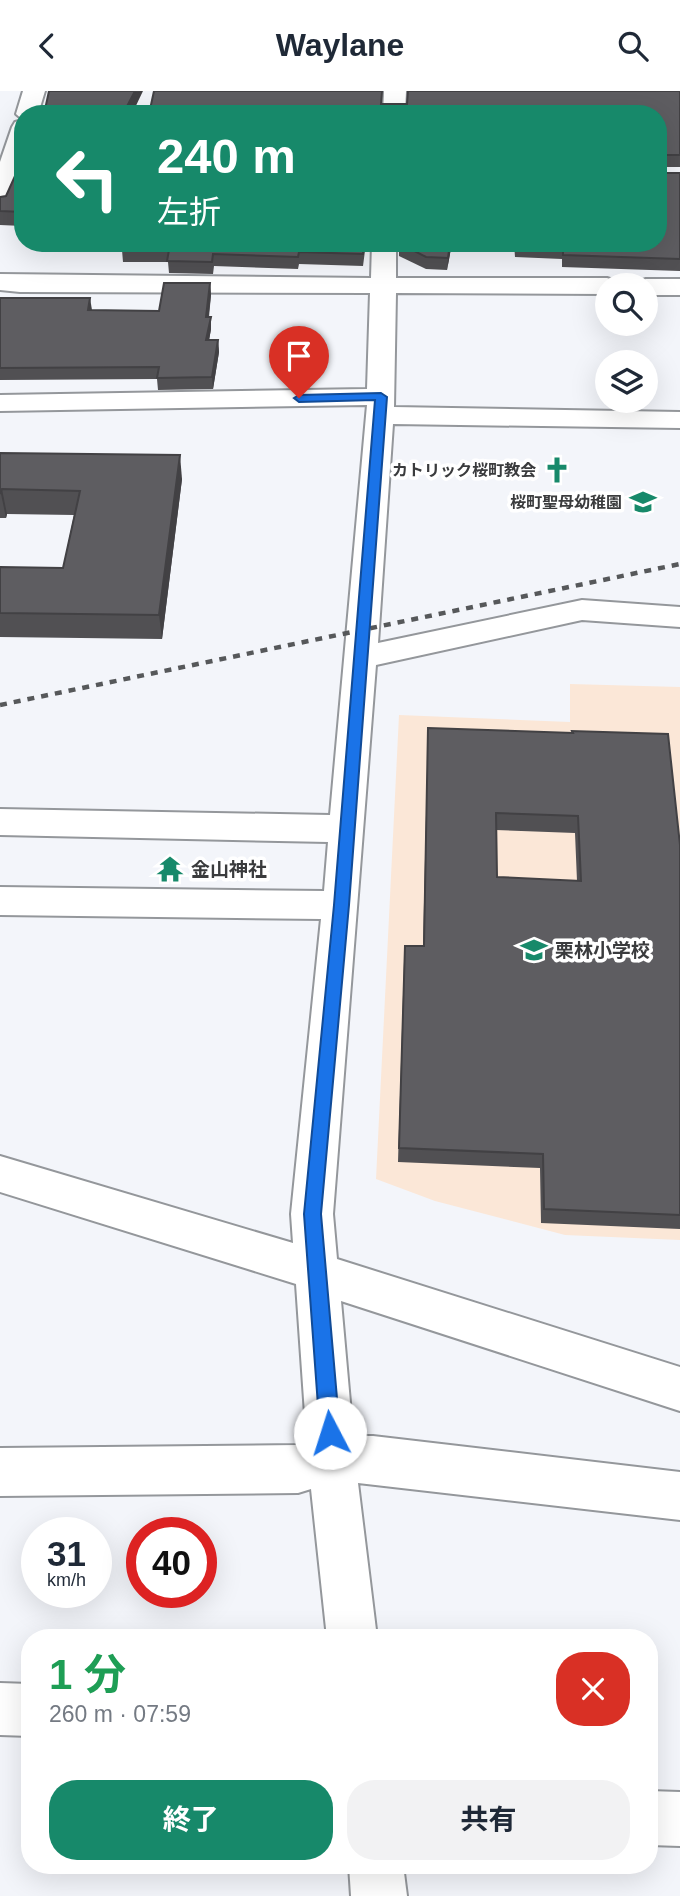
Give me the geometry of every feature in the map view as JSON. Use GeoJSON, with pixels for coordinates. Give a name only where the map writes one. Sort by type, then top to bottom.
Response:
{"type":"FeatureCollection","features":[{"type":"Feature","properties":{"kind":"street"},"geometry":{"type":"LineString","coordinates":[[0,202],[11,169]]}},
{"type":"Feature","properties":{"kind":"street"},"geometry":{"type":"LineString","coordinates":[[351,1629],[332,1460],[312,1214],[362,650],[362,610],[380,406],[384,252]]}},
{"type":"Feature","properties":{"kind":"street"},"geometry":{"type":"LineString","coordinates":[[0,282],[20,285],[595,286]]}},
{"type":"Feature","properties":{"kind":"street"},"geometry":{"type":"LineString","coordinates":[[658,286],[680,287]]}},
{"type":"Feature","properties":{"kind":"street"},"geometry":{"type":"LineString","coordinates":[[0,403],[380,406],[680,420]]}},
{"type":"Feature","properties":{"kind":"street"},"geometry":{"type":"LineString","coordinates":[[362,650],[582,610],[680,617]]}},
{"type":"Feature","properties":{"kind":"street"},"geometry":{"type":"LineString","coordinates":[[0,822],[346,829]]}},
{"type":"Feature","properties":{"kind":"street"},"geometry":{"type":"LineString","coordinates":[[0,901],[341,905]]}},
{"type":"Feature","properties":{"kind":"street"},"geometry":{"type":"LineString","coordinates":[[0,1174],[316,1271],[680,1389]]}},
{"type":"Feature","properties":{"kind":"street"},"geometry":{"type":"LineString","coordinates":[[0,1472],[298,1469],[332,1460],[373,1459],[680,1496]]}},
{"type":"Feature","properties":{"kind":"street"},"geometry":{"type":"LineString","coordinates":[[0,1709],[21,1710]]}},
{"type":"Feature","properties":{"kind":"street"},"geometry":{"type":"LineString","coordinates":[[658,1818],[680,1819]]}},
{"type":"Feature","properties":{"kind":"street"},"geometry":{"type":"LineString","coordinates":[[377,1874],[379,1896]]}},
{"type":"Feature","properties":{"kind":"shaded area","name":"栗林小学校"},"geometry":{"type":"Polygon","coordinates":[[[570,684],[680,687],[680,1240],[565,1235],[435,1201],[376,1179],[399,715],[570,722],[570,684]]]}},
{"type":"Feature","properties":{"kind":"building"},"geometry":{"type":"Polygon","coordinates":[[[49,91],[135,91],[128,105],[46,105],[49,91]]]}},
{"type":"Feature","properties":{"kind":"building"},"geometry":{"type":"Polygon","coordinates":[[[154,91],[382,91],[381,104],[407,104],[408,91],[680,91],[680,155],[667,155],[667,105],[151,105],[154,91]]]}},
{"type":"Feature","properties":{"kind":"building"},"geometry":{"type":"Polygon","coordinates":[[[667,173],[680,173],[680,259],[563,255],[563,252],[667,252],[667,173]]]}},
{"type":"Feature","properties":{"kind":"building"},"geometry":{"type":"Polygon","coordinates":[[[14,178],[14,212],[0,211],[0,197],[6,196],[14,178]]]}},
{"type":"Feature","properties":{"kind":"building"},"geometry":{"type":"Polygon","coordinates":[[[169,252],[299,252],[298,257],[213,254],[212,262],[167,261],[169,252]]]}},
{"type":"Feature","properties":{"kind":"building"},"geometry":{"type":"Polygon","coordinates":[[[299,252],[363,252],[363,254],[299,252]]]}},
{"type":"Feature","properties":{"kind":"building"},"geometry":{"type":"Polygon","coordinates":[[[416,252],[449,252],[448,258],[426,257],[416,252]]]}},
{"type":"Feature","properties":{"kind":"building"},"geometry":{"type":"Polygon","coordinates":[[[164,283],[210,283],[206,317],[211,317],[206,340],[218,340],[212,377],[157,378],[159,367],[0,368],[0,298],[90,298],[88,310],[159,311],[164,283]]]}},
{"type":"Feature","properties":{"kind":"building"},"geometry":{"type":"Polygon","coordinates":[[[0,453],[180,455],[159,615],[0,613],[0,567],[63,568],[80,491],[2,489],[0,494],[0,453]]]}},
{"type":"Feature","properties":{"kind":"building","name":"栗林小学校"},"geometry":{"type":"Polygon","coordinates":[[[428,728],[668,734],[680,845],[680,1215],[544,1209],[543,1154],[399,1148],[405,946],[424,946],[428,728]],[[496,813],[497,877],[581,881],[578,816],[496,813]]]}},
{"type":"Feature","properties":{"kind":"railway"},"geometry":{"type":"LineString","coordinates":[[0,705],[680,564]]}},
{"type":"Feature","properties":{"kind":"place","name":"カトリック桜町教会"},"geometry":{"type":"Point","coordinates":[557,470]}},
{"type":"Feature","properties":{"kind":"place","name":"桜町聖母幼稚園"},"geometry":{"type":"Point","coordinates":[643,502]}},
{"type":"Feature","properties":{"kind":"place","name":"金山神社"},"geometry":{"type":"Point","coordinates":[170,869]}},
{"type":"Feature","properties":{"kind":"place","name":"栗林小学校"},"geometry":{"type":"Point","coordinates":[534,950]}},
{"type":"Feature","properties":{"kind":"route"},"geometry":{"type":"LineString","coordinates":[[299,398],[381,397],[362,610],[363,643],[341,905],[312,1214],[330,1433]]}}]}
